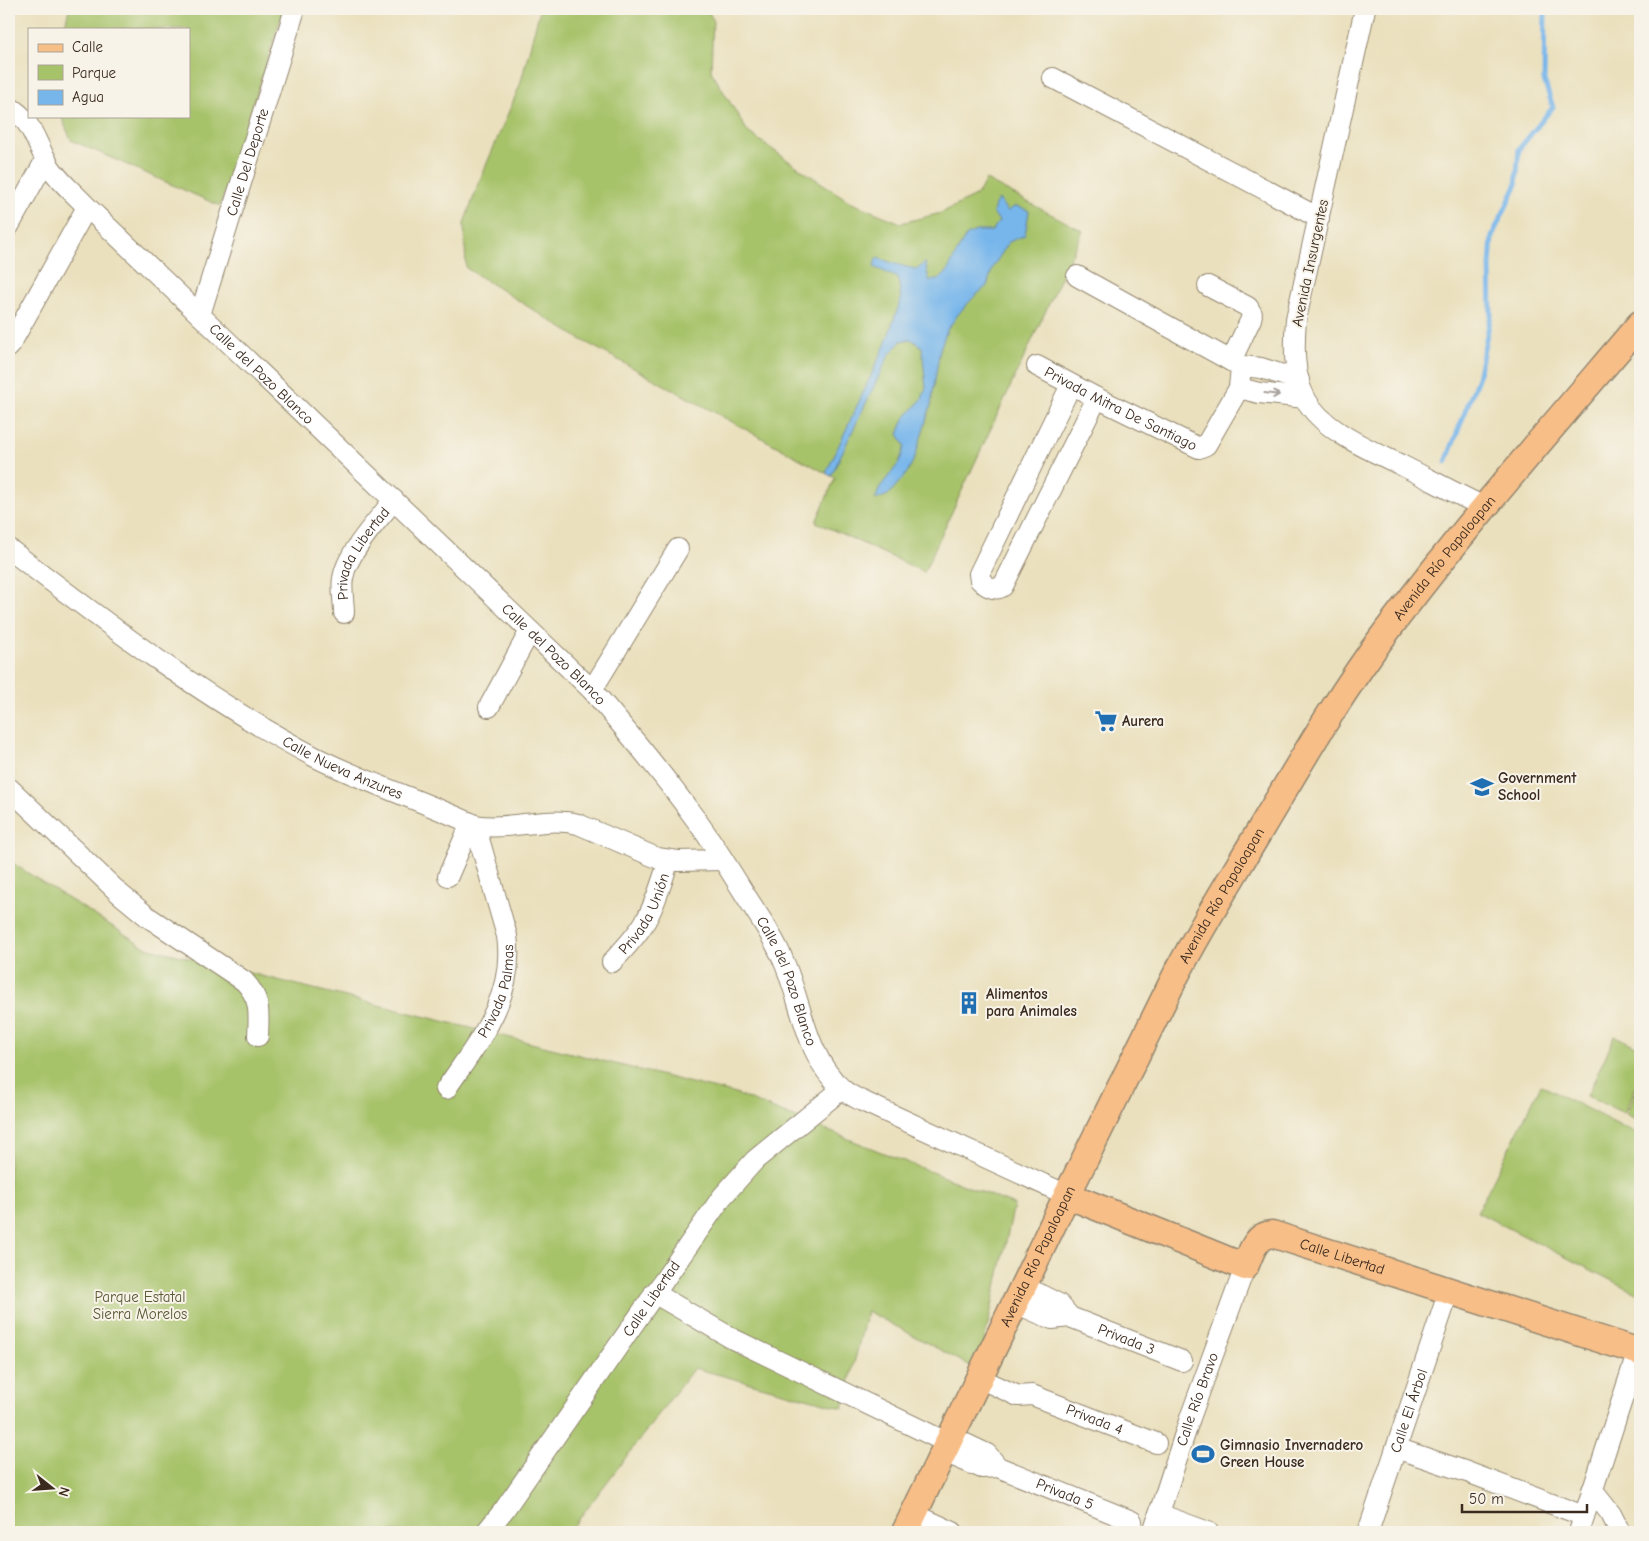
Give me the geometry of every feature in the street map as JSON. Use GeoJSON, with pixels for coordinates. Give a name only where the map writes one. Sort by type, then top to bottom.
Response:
{"type":"FeatureCollection","features":[{"type":"Feature","properties":{"kind":"main road","name":"Avenida Río Papaloapan"},"geometry":{"type":"LineString","coordinates":[[912,1526],[947,1444],[982,1371],[1186,955],[1297,768],[1332,711],[1386,633],[1484,507],[1640,324]]}},
{"type":"Feature","properties":{"kind":"main road"},"geometry":{"type":"LineString","coordinates":[[1067,1195],[1245,1267]]}},
{"type":"Feature","properties":{"kind":"main road","name":"Calle Libertad"},"geometry":{"type":"LineString","coordinates":[[1245,1267],[1255,1243],[1266,1234],[1272,1234],[1639,1351]]}},
{"type":"Feature","properties":{"kind":"street","name":"Calle Del Deporte"},"geometry":{"type":"LineString","coordinates":[[200,315],[295,9]]}},
{"type":"Feature","properties":{"kind":"street","name":"Avenida Insurgentes"},"geometry":{"type":"LineString","coordinates":[[1302,389],[1295,352],[1296,319],[1365,9]]}},
{"type":"Feature","properties":{"kind":"street"},"geometry":{"type":"LineString","coordinates":[[1052,78],[1319,218]]}},
{"type":"Feature","properties":{"kind":"street","name":"Calle del Pozo Blanco"},"geometry":{"type":"LineString","coordinates":[[9,107],[17,111],[25,119],[46,159],[65,184],[87,207],[592,690],[648,757],[695,818],[723,860],[784,961],[814,1051],[825,1070],[842,1089],[860,1100],[1067,1195]]}},
{"type":"Feature","properties":{"kind":"street"},"geometry":{"type":"LineString","coordinates":[[9,226],[46,159]]}},
{"type":"Feature","properties":{"kind":"street"},"geometry":{"type":"LineString","coordinates":[[9,347],[87,207]]}},
{"type":"Feature","properties":{"kind":"street"},"geometry":{"type":"LineString","coordinates":[[1077,276],[1244,365],[1302,389],[1316,413],[1334,429],[1355,442],[1484,507]]}},
{"type":"Feature","properties":{"kind":"street"},"geometry":{"type":"LineString","coordinates":[[1208,286],[1248,307],[1252,314],[1244,365]]}},
{"type":"Feature","properties":{"kind":"street"},"geometry":{"type":"LineString","coordinates":[[1244,365],[1295,352]]}},
{"type":"Feature","properties":{"kind":"street","name":"Privada Mitra De Santiago"},"geometry":{"type":"LineString","coordinates":[[1037,366],[1199,448],[1206,444],[1239,388],[1244,365]]}},
{"type":"Feature","properties":{"kind":"street"},"geometry":{"type":"LineString","coordinates":[[1071,384],[979,574],[982,583],[994,589],[1003,586],[1097,398]]}},
{"type":"Feature","properties":{"kind":"street"},"geometry":{"type":"LineString","coordinates":[[1239,388],[1259,393],[1302,389]]}},
{"type":"Feature","properties":{"kind":"street","name":"Privada Libertad"},"geometry":{"type":"LineString","coordinates":[[344,612],[343,578],[348,564],[357,548],[394,500]]}},
{"type":"Feature","properties":{"kind":"street","name":"Calle Nueva Anzures"},"geometry":{"type":"LineString","coordinates":[[9,549],[76,600],[199,688],[234,711],[343,770],[473,824],[496,827],[558,821],[569,822],[578,824],[643,853],[669,860],[723,860]]}},
{"type":"Feature","properties":{"kind":"street"},"geometry":{"type":"LineString","coordinates":[[592,690],[678,549]]}},
{"type":"Feature","properties":{"kind":"street"},"geometry":{"type":"LineString","coordinates":[[489,707],[530,631]]}},
{"type":"Feature","properties":{"kind":"street"},"geometry":{"type":"LineString","coordinates":[[9,788],[120,894],[148,917],[244,981],[252,990],[257,1001],[259,1011],[258,1036]]}},
{"type":"Feature","properties":{"kind":"street"},"geometry":{"type":"LineString","coordinates":[[448,876],[473,824]]}},
{"type":"Feature","properties":{"kind":"street","name":"Privada Palmas"},"geometry":{"type":"LineString","coordinates":[[446,1089],[488,1027],[498,1007],[508,968],[509,952],[506,936],[473,824]]}},
{"type":"Feature","properties":{"kind":"street","name":"Privada Unión"},"geometry":{"type":"LineString","coordinates":[[612,962],[636,935],[647,919],[669,860]]}},
{"type":"Feature","properties":{"kind":"street","name":"Calle Libertad"},"geometry":{"type":"LineString","coordinates":[[486,1532],[504,1510],[722,1197],[755,1160],[842,1089]]}},
{"type":"Feature","properties":{"kind":"street","name":"Calle Río Bravo"},"geometry":{"type":"LineString","coordinates":[[1156,1523],[1190,1418],[1245,1267]]}},
{"type":"Feature","properties":{"kind":"street","name":"Calle El Árbol"},"geometry":{"type":"LineString","coordinates":[[1368,1532],[1449,1290]]}},
{"type":"Feature","properties":{"kind":"street","name":"Privada 5"},"geometry":{"type":"LineString","coordinates":[[654,1293],[733,1339],[947,1444],[987,1454],[998,1467],[1132,1521]]}},
{"type":"Feature","properties":{"kind":"street","name":"Privada 3"},"geometry":{"type":"LineString","coordinates":[[1019,1295],[1059,1304],[1070,1317],[1182,1361]]}},
{"type":"Feature","properties":{"kind":"street"},"geometry":{"type":"LineString","coordinates":[[1396,1448],[1467,1472],[1582,1524],[1639,1351]]}},
{"type":"Feature","properties":{"kind":"street","name":"Privada 4"},"geometry":{"type":"LineString","coordinates":[[982,1371],[1024,1384],[1032,1395],[1156,1443]]}},
{"type":"Feature","properties":{"kind":"street"},"geometry":{"type":"LineString","coordinates":[[1592,1490],[1611,1514],[1620,1532]]}},
{"type":"Feature","properties":{"kind":"street"},"geometry":{"type":"LineString","coordinates":[[1156,1523],[1208,1532]]}},
{"type":"Feature","properties":{"kind":"street"},"geometry":{"type":"LineString","coordinates":[[912,1526],[954,1532]]}},
{"type":"Feature","properties":{"kind":"green space"},"geometry":{"type":"Polygon","coordinates":[[[69,9],[284,9],[220,206],[71,140],[62,118],[190,118],[190,28],[64,28],[69,9]]]}},
{"type":"Feature","properties":{"kind":"green space"},"geometry":{"type":"Polygon","coordinates":[[[540,9],[707,9],[713,20],[711,71],[748,132],[852,203],[901,223],[941,213],[977,195],[986,180],[1083,231],[924,572],[816,522],[835,478],[580,339],[466,268],[464,223],[520,85],[540,9]]]}},
{"type":"Feature","properties":{"kind":"green space","name":"Parque Estatal Sierra Morelos"},"geometry":{"type":"Polygon","coordinates":[[[9,861],[145,947],[736,1094],[1014,1205],[978,1370],[867,1311],[843,1408],[694,1368],[569,1532],[9,1532],[9,861]]]}},
{"type":"Feature","properties":{"kind":"green space"},"geometry":{"type":"Polygon","coordinates":[[[1615,1036],[1640,1048],[1640,1078],[1624,1113],[1587,1096],[1615,1036]]]}},
{"type":"Feature","properties":{"kind":"green space"},"geometry":{"type":"Polygon","coordinates":[[[1640,1082],[1640,1121],[1626,1114],[1640,1082]]]}},
{"type":"Feature","properties":{"kind":"green space"},"geometry":{"type":"Polygon","coordinates":[[[1541,1085],[1640,1136],[1640,1295],[1477,1212],[1541,1085]]]}},
{"type":"Feature","properties":{"kind":"water"},"geometry":{"type":"Polygon","coordinates":[[[999,199],[1007,211],[1016,206],[1029,211],[1025,235],[1009,242],[993,267],[987,286],[960,312],[947,330],[940,349],[931,405],[915,457],[907,473],[888,495],[875,500],[880,487],[899,463],[905,446],[898,434],[904,419],[922,399],[926,388],[922,347],[911,339],[901,341],[889,355],[831,476],[826,473],[885,345],[901,299],[898,278],[874,267],[876,258],[918,269],[925,262],[929,280],[939,280],[947,272],[967,235],[976,231],[992,231],[999,221],[993,213],[995,204],[999,199]]]}},
{"type":"Feature","properties":{"kind":"waterway"},"geometry":{"type":"LineString","coordinates":[[1446,462],[1478,378],[1491,315],[1490,265],[1492,236],[1516,186],[1519,149],[1553,107],[1544,80],[1545,9]]}},
{"type":"Feature","properties":{"kind":"place","name":"Aurera"},"geometry":{"type":"Point","coordinates":[1106,721]}},
{"type":"Feature","properties":{"kind":"place","name":"Government School"},"geometry":{"type":"Point","coordinates":[1482,787]}},
{"type":"Feature","properties":{"kind":"place","name":"Alimentos para Animales"},"geometry":{"type":"Point","coordinates":[969,1003]}},
{"type":"Feature","properties":{"kind":"place","name":"Gimnasio Invernadero Green House"},"geometry":{"type":"Point","coordinates":[1203,1454]}}]}
